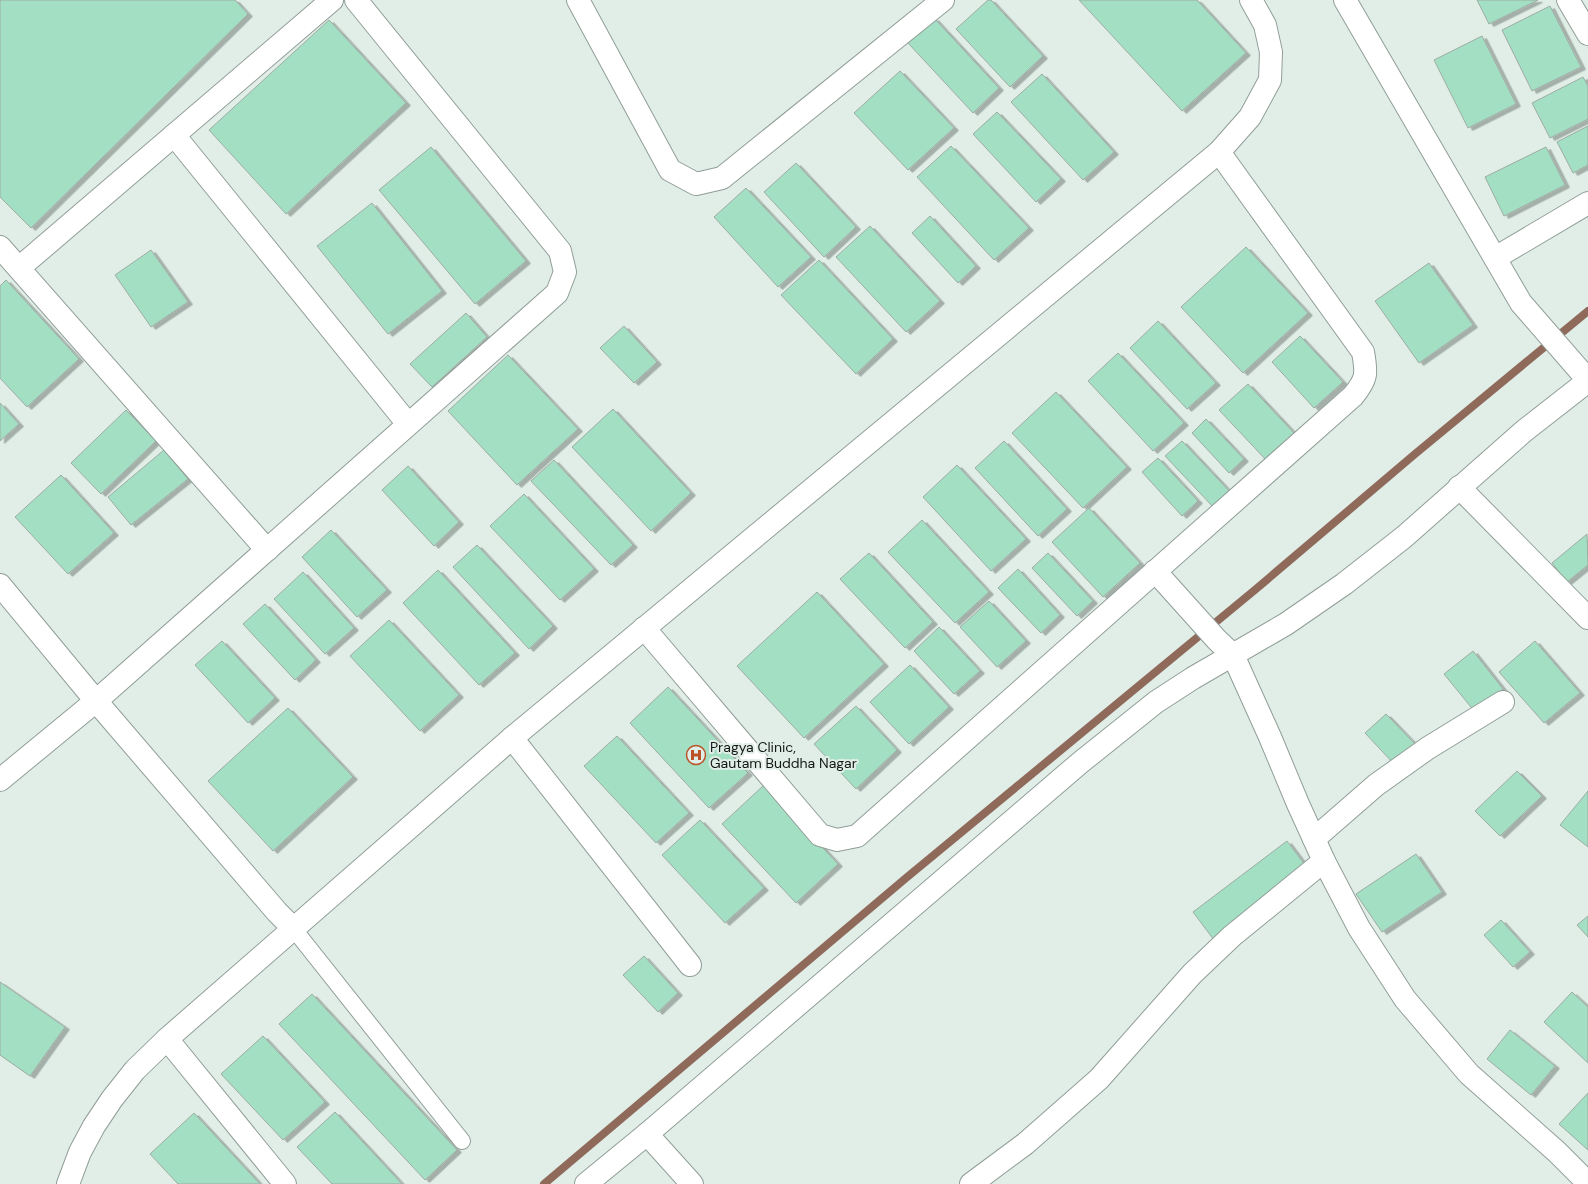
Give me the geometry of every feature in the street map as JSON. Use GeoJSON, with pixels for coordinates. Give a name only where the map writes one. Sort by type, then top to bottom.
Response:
{"type":"FeatureCollection","features":[{"type":"Feature","properties":{"kind":"street"},"geometry":{"type":"LineString","coordinates":[[19,268],[332,0]]}},
{"type":"Feature","properties":{"kind":"street"},"geometry":{"type":"LineString","coordinates":[[0,780],[96,701],[557,293],[566,272],[560,251],[356,0]]}},
{"type":"Feature","properties":{"kind":"street"},"geometry":{"type":"LineString","coordinates":[[578,0],[670,170],[696,184],[722,178],[943,0]]}},
{"type":"Feature","properties":{"kind":"street"},"geometry":{"type":"LineString","coordinates":[[68,1184],[80,1152],[94,1126],[112,1099],[135,1070],[167,1039],[512,738],[1219,152],[1250,117],[1270,80],[1271,52],[1265,25],[1251,0]]}},
{"type":"Feature","properties":{"kind":"street"},"geometry":{"type":"LineString","coordinates":[[586,1184],[647,1134],[1086,757],[1156,702],[1286,624],[1344,584],[1404,537],[1524,431],[1583,376],[1521,303],[1345,0]]}},
{"type":"Feature","properties":{"kind":"street"},"geometry":{"type":"LineString","coordinates":[[1568,0],[1588,34]]}},
{"type":"Feature","properties":{"kind":"street"},"geometry":{"type":"LineString","coordinates":[[174,135],[408,424]]}},
{"type":"Feature","properties":{"kind":"street"},"geometry":{"type":"LineString","coordinates":[[644,628],[820,835],[837,840],[857,836],[1352,396],[1362,385],[1367,371],[1363,352],[1219,152]]}},
{"type":"Feature","properties":{"kind":"street"},"geometry":{"type":"LineString","coordinates":[[1495,258],[1588,203]]}},
{"type":"Feature","properties":{"kind":"street"},"geometry":{"type":"LineString","coordinates":[[0,247],[267,550]]}},
{"type":"Feature","properties":{"kind":"street"},"geometry":{"type":"LineString","coordinates":[[1459,487],[1588,618]]}},
{"type":"Feature","properties":{"kind":"street"},"geometry":{"type":"LineString","coordinates":[[1155,571],[1217,640],[1233,655],[1324,862],[1359,928],[1405,999],[1469,1074],[1557,1152],[1588,1183]]}},
{"type":"Feature","properties":{"kind":"street"},"geometry":{"type":"LineString","coordinates":[[0,585],[96,701],[293,928]]}},
{"type":"Feature","properties":{"kind":"street"},"geometry":{"type":"LineString","coordinates":[[1314,839],[1376,785],[1428,748],[1503,702]]}},
{"type":"Feature","properties":{"kind":"street"},"geometry":{"type":"LineString","coordinates":[[512,738],[690,965]]}},
{"type":"Feature","properties":{"kind":"street"},"geometry":{"type":"LineString","coordinates":[[971,1184],[1025,1144],[1098,1079],[1192,974],[1232,936],[1324,862]]}},
{"type":"Feature","properties":{"kind":"street"},"geometry":{"type":"LineString","coordinates":[[167,1039],[285,1184]]}},
{"type":"Feature","properties":{"kind":"street"},"geometry":{"type":"LineString","coordinates":[[647,1134],[692,1184]]}},
{"type":"Feature","properties":{"kind":"lane"},"geometry":{"type":"LineString","coordinates":[[293,928],[462,1141]]}},
{"type":"Feature","properties":{"kind":"building"},"geometry":{"type":"Polygon","coordinates":[[[0,0],[235,0],[248,14],[31,228],[0,197],[0,0]]]}},
{"type":"Feature","properties":{"kind":"building"},"geometry":{"type":"Polygon","coordinates":[[[988,0],[991,0],[1043,56],[1010,87],[956,29],[988,0]]]}},
{"type":"Feature","properties":{"kind":"building"},"geometry":{"type":"Polygon","coordinates":[[[1079,0],[1197,0],[1246,53],[1182,111],[1079,0]]]}},
{"type":"Feature","properties":{"kind":"building"},"geometry":{"type":"Polygon","coordinates":[[[1477,0],[1538,0],[1489,24],[1477,0]]]}},
{"type":"Feature","properties":{"kind":"building"},"geometry":{"type":"Polygon","coordinates":[[[1550,6],[1581,67],[1532,91],[1502,30],[1550,6]]]}},
{"type":"Feature","properties":{"kind":"building"},"geometry":{"type":"Polygon","coordinates":[[[934,18],[999,88],[973,113],[908,43],[934,18]]]}},
{"type":"Feature","properties":{"kind":"building"},"geometry":{"type":"Polygon","coordinates":[[[329,20],[406,103],[286,214],[209,130],[329,20]]]}},
{"type":"Feature","properties":{"kind":"building"},"geometry":{"type":"Polygon","coordinates":[[[1482,36],[1516,104],[1468,128],[1434,60],[1482,36]]]}},
{"type":"Feature","properties":{"kind":"building"},"geometry":{"type":"Polygon","coordinates":[[[900,71],[954,128],[908,170],[854,113],[900,71]]]}},
{"type":"Feature","properties":{"kind":"building"},"geometry":{"type":"Polygon","coordinates":[[[1042,74],[1114,152],[1083,180],[1011,102],[1042,74]]]}},
{"type":"Feature","properties":{"kind":"building"},"geometry":{"type":"Polygon","coordinates":[[[1583,77],[1588,86],[1588,119],[1550,138],[1532,103],[1583,77]]]}},
{"type":"Feature","properties":{"kind":"building"},"geometry":{"type":"Polygon","coordinates":[[[997,112],[1061,179],[1036,202],[973,134],[997,112]]]}},
{"type":"Feature","properties":{"kind":"building"},"geometry":{"type":"Polygon","coordinates":[[[1588,126],[1588,165],[1573,173],[1557,142],[1588,126]]]}},
{"type":"Feature","properties":{"kind":"building"},"geometry":{"type":"Polygon","coordinates":[[[951,146],[1029,228],[994,260],[917,177],[951,146]]]}},
{"type":"Feature","properties":{"kind":"building"},"geometry":{"type":"Polygon","coordinates":[[[431,147],[526,261],[475,304],[379,190],[431,147]]]}},
{"type":"Feature","properties":{"kind":"building"},"geometry":{"type":"Polygon","coordinates":[[[1546,147],[1565,185],[1504,216],[1485,177],[1546,147]]]}},
{"type":"Feature","properties":{"kind":"building"},"geometry":{"type":"Polygon","coordinates":[[[796,163],[856,227],[824,257],[764,192],[796,163]]]}},
{"type":"Feature","properties":{"kind":"building"},"geometry":{"type":"Polygon","coordinates":[[[746,188],[811,257],[778,287],[714,217],[746,188]]]}},
{"type":"Feature","properties":{"kind":"building"},"geometry":{"type":"Polygon","coordinates":[[[372,203],[442,291],[388,334],[317,246],[372,203]]]}},
{"type":"Feature","properties":{"kind":"building"},"geometry":{"type":"Polygon","coordinates":[[[930,216],[976,266],[958,283],[912,233],[930,216]]]}},
{"type":"Feature","properties":{"kind":"building"},"geometry":{"type":"Polygon","coordinates":[[[870,226],[940,301],[906,332],[836,257],[870,226]]]}},
{"type":"Feature","properties":{"kind":"building"},"geometry":{"type":"Polygon","coordinates":[[[1246,247],[1308,313],[1243,373],[1181,307],[1246,247]]]}},
{"type":"Feature","properties":{"kind":"building"},"geometry":{"type":"Polygon","coordinates":[[[151,250],[188,302],[151,327],[115,275],[151,250]]]}},
{"type":"Feature","properties":{"kind":"building"},"geometry":{"type":"Polygon","coordinates":[[[819,260],[893,339],[856,374],[781,295],[819,260]]]}},
{"type":"Feature","properties":{"kind":"building"},"geometry":{"type":"Polygon","coordinates":[[[1429,263],[1473,325],[1419,363],[1375,301],[1429,263]]]}},
{"type":"Feature","properties":{"kind":"building"},"geometry":{"type":"Polygon","coordinates":[[[6,280],[79,359],[27,407],[0,378],[0,286],[6,280]]]}},
{"type":"Feature","properties":{"kind":"building"},"geometry":{"type":"Polygon","coordinates":[[[466,313],[487,337],[432,387],[410,364],[466,313]]]}},
{"type":"Feature","properties":{"kind":"building"},"geometry":{"type":"Polygon","coordinates":[[[1158,321],[1216,383],[1187,409],[1130,348],[1158,321]]]}},
{"type":"Feature","properties":{"kind":"building"},"geometry":{"type":"Polygon","coordinates":[[[624,326],[657,362],[634,383],[600,348],[624,326]]]}},
{"type":"Feature","properties":{"kind":"building"},"geometry":{"type":"Polygon","coordinates":[[[1300,336],[1343,382],[1314,408],[1272,362],[1300,336]]]}},
{"type":"Feature","properties":{"kind":"building"},"geometry":{"type":"Polygon","coordinates":[[[1118,353],[1184,423],[1153,451],[1088,381],[1118,353]]]}},
{"type":"Feature","properties":{"kind":"building"},"geometry":{"type":"Polygon","coordinates":[[[508,355],[578,429],[517,485],[448,411],[508,355]]]}},
{"type":"Feature","properties":{"kind":"building"},"geometry":{"type":"Polygon","coordinates":[[[1248,384],[1295,434],[1267,461],[1219,410],[1248,384]]]}},
{"type":"Feature","properties":{"kind":"building"},"geometry":{"type":"Polygon","coordinates":[[[1056,392],[1127,467],[1083,508],[1012,433],[1056,392]]]}},
{"type":"Feature","properties":{"kind":"building"},"geometry":{"type":"Polygon","coordinates":[[[0,403],[19,424],[0,441],[0,403]]]}},
{"type":"Feature","properties":{"kind":"building"},"geometry":{"type":"Polygon","coordinates":[[[613,409],[691,493],[651,531],[572,447],[613,409]]]}},
{"type":"Feature","properties":{"kind":"building"},"geometry":{"type":"Polygon","coordinates":[[[126,410],[156,441],[101,494],[71,463],[126,410]]]}},
{"type":"Feature","properties":{"kind":"building"},"geometry":{"type":"Polygon","coordinates":[[[1206,419],[1244,459],[1229,473],[1192,433],[1206,419]]]}},
{"type":"Feature","properties":{"kind":"building"},"geometry":{"type":"Polygon","coordinates":[[[1004,441],[1067,509],[1038,536],[975,468],[1004,441]]]}},
{"type":"Feature","properties":{"kind":"building"},"geometry":{"type":"Polygon","coordinates":[[[1182,441],[1232,494],[1215,509],[1165,456],[1182,441]]]}},
{"type":"Feature","properties":{"kind":"building"},"geometry":{"type":"Polygon","coordinates":[[[164,450],[188,479],[131,525],[108,497],[164,450]]]}},
{"type":"Feature","properties":{"kind":"building"},"geometry":{"type":"Polygon","coordinates":[[[1158,458],[1198,501],[1182,516],[1142,472],[1158,458]]]}},
{"type":"Feature","properties":{"kind":"building"},"geometry":{"type":"Polygon","coordinates":[[[554,460],[633,545],[611,565],[531,481],[554,460]]]}},
{"type":"Feature","properties":{"kind":"building"},"geometry":{"type":"Polygon","coordinates":[[[957,465],[1026,539],[991,571],[923,497],[957,465]]]}},
{"type":"Feature","properties":{"kind":"building"},"geometry":{"type":"Polygon","coordinates":[[[408,466],[459,522],[434,546],[382,490],[408,466]]]}},
{"type":"Feature","properties":{"kind":"building"},"geometry":{"type":"Polygon","coordinates":[[[61,475],[114,533],[68,574],[15,517],[61,475]]]}},
{"type":"Feature","properties":{"kind":"building"},"geometry":{"type":"Polygon","coordinates":[[[524,494],[594,569],[560,600],[490,526],[524,494]]]}},
{"type":"Feature","properties":{"kind":"building"},"geometry":{"type":"Polygon","coordinates":[[[1089,508],[1140,563],[1103,597],[1052,542],[1089,508]]]}},
{"type":"Feature","properties":{"kind":"building"},"geometry":{"type":"Polygon","coordinates":[[[922,520],[989,592],[955,623],[888,552],[922,520]]]}},
{"type":"Feature","properties":{"kind":"building"},"geometry":{"type":"Polygon","coordinates":[[[331,530],[387,590],[357,617],[302,557],[331,530]]]}},
{"type":"Feature","properties":{"kind":"building"},"geometry":{"type":"Polygon","coordinates":[[[1587,534],[1588,565],[1567,582],[1552,563],[1587,534]]]}},
{"type":"Feature","properties":{"kind":"building"},"geometry":{"type":"Polygon","coordinates":[[[477,545],[553,626],[529,649],[453,567],[477,545]]]}},
{"type":"Feature","properties":{"kind":"building"},"geometry":{"type":"Polygon","coordinates":[[[869,553],[933,622],[905,648],[840,579],[869,553]]]}},
{"type":"Feature","properties":{"kind":"building"},"geometry":{"type":"Polygon","coordinates":[[[1048,553],[1093,601],[1077,616],[1032,568],[1048,553]]]}},
{"type":"Feature","properties":{"kind":"building"},"geometry":{"type":"Polygon","coordinates":[[[1018,569],[1060,615],[1041,633],[998,588],[1018,569]]]}},
{"type":"Feature","properties":{"kind":"building"},"geometry":{"type":"Polygon","coordinates":[[[438,570],[515,653],[479,685],[403,603],[438,570]]]}},
{"type":"Feature","properties":{"kind":"building"},"geometry":{"type":"Polygon","coordinates":[[[303,572],[354,628],[325,654],[274,599],[303,572]]]}},
{"type":"Feature","properties":{"kind":"building"},"geometry":{"type":"Polygon","coordinates":[[[817,592],[884,664],[804,738],[737,666],[817,592]]]}},
{"type":"Feature","properties":{"kind":"building"},"geometry":{"type":"Polygon","coordinates":[[[989,601],[1026,641],[997,667],[960,627],[989,601]]]}},
{"type":"Feature","properties":{"kind":"building"},"geometry":{"type":"Polygon","coordinates":[[[265,604],[316,660],[295,680],[243,624],[265,604]]]}},
{"type":"Feature","properties":{"kind":"building"},"geometry":{"type":"Polygon","coordinates":[[[389,620],[459,695],[420,731],[350,656],[389,620]]]}},
{"type":"Feature","properties":{"kind":"building"},"geometry":{"type":"Polygon","coordinates":[[[939,627],[980,671],[954,694],[914,651],[939,627]]]}},
{"type":"Feature","properties":{"kind":"building"},"geometry":{"type":"Polygon","coordinates":[[[222,641],[275,698],[248,723],[195,665],[222,641]]]}},
{"type":"Feature","properties":{"kind":"building"},"geometry":{"type":"Polygon","coordinates":[[[1535,641],[1580,693],[1544,723],[1499,672],[1535,641]]]}},
{"type":"Feature","properties":{"kind":"building"},"geometry":{"type":"Polygon","coordinates":[[[1473,651],[1503,689],[1475,712],[1444,674],[1473,651]]]}},
{"type":"Feature","properties":{"kind":"building"},"geometry":{"type":"Polygon","coordinates":[[[910,665],[949,707],[909,744],[870,702],[910,665]]]}},
{"type":"Feature","properties":{"kind":"building"},"geometry":{"type":"Polygon","coordinates":[[[668,687],[748,773],[709,808],[630,723],[668,687]]]}},
{"type":"Feature","properties":{"kind":"building"},"geometry":{"type":"Polygon","coordinates":[[[856,706],[897,750],[856,789],[814,744],[856,706]]]}},
{"type":"Feature","properties":{"kind":"building"},"geometry":{"type":"Polygon","coordinates":[[[288,708],[353,777],[273,851],[208,781],[288,708]]]}},
{"type":"Feature","properties":{"kind":"building"},"geometry":{"type":"Polygon","coordinates":[[[1386,714],[1415,744],[1394,764],[1365,733],[1386,714]]]}},
{"type":"Feature","properties":{"kind":"building"},"geometry":{"type":"Polygon","coordinates":[[[617,736],[689,813],[656,843],[584,766],[617,736]]]}},
{"type":"Feature","properties":{"kind":"building"},"geometry":{"type":"Polygon","coordinates":[[[1517,771],[1542,796],[1500,836],[1475,811],[1517,771]]]}},
{"type":"Feature","properties":{"kind":"building"},"geometry":{"type":"Polygon","coordinates":[[[764,785],[838,864],[796,903],[722,824],[764,785]]]}},
{"type":"Feature","properties":{"kind":"building"},"geometry":{"type":"Polygon","coordinates":[[[1588,791],[1588,847],[1560,825],[1588,791]]]}},
{"type":"Feature","properties":{"kind":"building"},"geometry":{"type":"Polygon","coordinates":[[[700,820],[764,888],[725,923],[662,855],[700,820]]]}},
{"type":"Feature","properties":{"kind":"building"},"geometry":{"type":"Polygon","coordinates":[[[1287,841],[1308,869],[1214,940],[1193,912],[1287,841]]]}},
{"type":"Feature","properties":{"kind":"building"},"geometry":{"type":"Polygon","coordinates":[[[1416,854],[1442,892],[1382,932],[1356,894],[1416,854]]]}},
{"type":"Feature","properties":{"kind":"building"},"geometry":{"type":"Polygon","coordinates":[[[1588,916],[1588,937],[1577,925],[1588,916]]]}},
{"type":"Feature","properties":{"kind":"building"},"geometry":{"type":"Polygon","coordinates":[[[1501,920],[1530,952],[1513,967],[1484,935],[1501,920]]]}},
{"type":"Feature","properties":{"kind":"building"},"geometry":{"type":"Polygon","coordinates":[[[644,956],[678,993],[658,1012],[623,975],[644,956]]]}},
{"type":"Feature","properties":{"kind":"building"},"geometry":{"type":"Polygon","coordinates":[[[0,982],[65,1027],[30,1076],[0,1055],[0,982]]]}},
{"type":"Feature","properties":{"kind":"building"},"geometry":{"type":"Polygon","coordinates":[[[1572,992],[1588,1007],[1588,1063],[1544,1022],[1572,992]]]}},
{"type":"Feature","properties":{"kind":"building"},"geometry":{"type":"Polygon","coordinates":[[[312,994],[457,1150],[425,1180],[279,1024],[312,994]]]}},
{"type":"Feature","properties":{"kind":"building"},"geometry":{"type":"Polygon","coordinates":[[[1510,1030],[1555,1066],[1531,1095],[1487,1059],[1510,1030]]]}},
{"type":"Feature","properties":{"kind":"building"},"geometry":{"type":"Polygon","coordinates":[[[263,1036],[325,1102],[283,1140],[221,1074],[263,1036]]]}},
{"type":"Feature","properties":{"kind":"building"},"geometry":{"type":"Polygon","coordinates":[[[1588,1093],[1588,1150],[1559,1124],[1588,1093]]]}},
{"type":"Feature","properties":{"kind":"building"},"geometry":{"type":"Polygon","coordinates":[[[335,1112],[402,1184],[332,1184],[297,1147],[335,1112]]]}},
{"type":"Feature","properties":{"kind":"building"},"geometry":{"type":"Polygon","coordinates":[[[194,1113],[260,1184],[178,1184],[150,1154],[194,1113]]]}},
{"type":"Feature","properties":{"kind":"waterway"},"geometry":{"type":"LineString","coordinates":[[544,1184],[906,878],[1256,589],[1415,454],[1588,311]]}},
{"type":"Feature","properties":{"kind":"place","name":"Pragya Clinic, Gautam Buddha Nagar"},"geometry":{"type":"Point","coordinates":[696,755]}}]}
